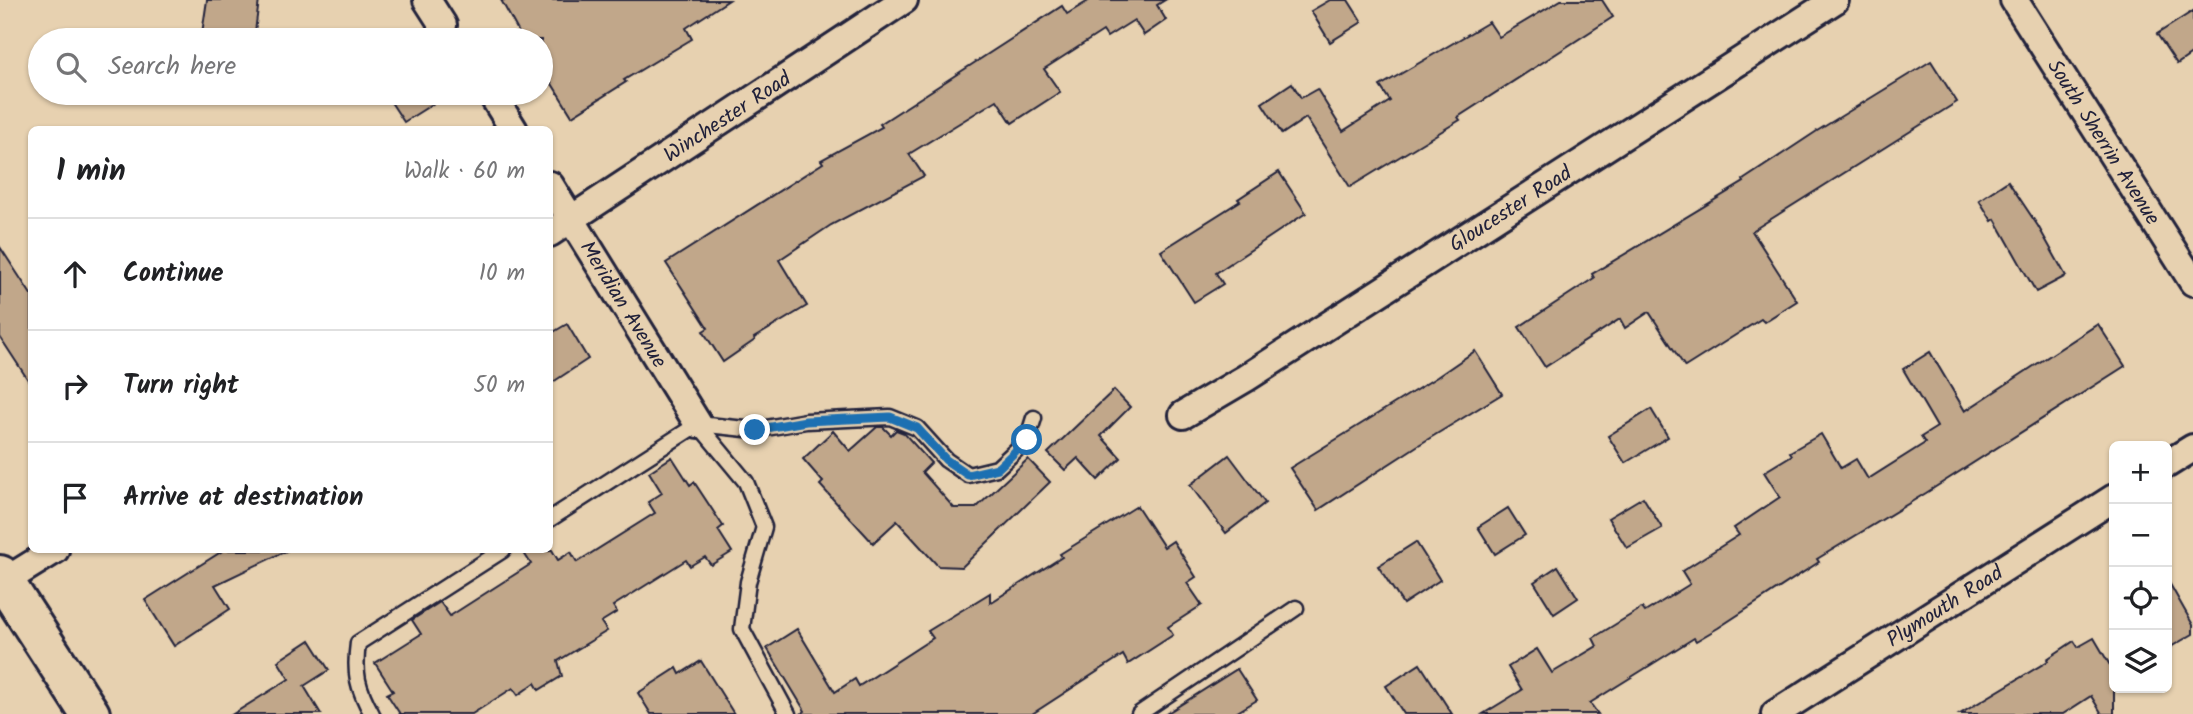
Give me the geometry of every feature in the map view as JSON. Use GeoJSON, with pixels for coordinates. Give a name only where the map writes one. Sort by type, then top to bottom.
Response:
{"type":"FeatureCollection","features":[{"type":"Feature","properties":{"kind":"main road"},"geometry":{"type":"LineString","coordinates":[[1,580],[90,714]]}},
{"type":"Feature","properties":{"kind":"street"},"geometry":{"type":"LineString","coordinates":[[427,0],[443,25]]}},
{"type":"Feature","properties":{"kind":"street","name":"Winchester Road"},"geometry":{"type":"LineString","coordinates":[[560,226],[904,0]]}},
{"type":"Feature","properties":{"kind":"street","name":"Gloucester Road"},"geometry":{"type":"LineString","coordinates":[[1183,415],[1246,378],[1835,0]]}},
{"type":"Feature","properties":{"kind":"street","name":"South Sherrin Avenue"},"geometry":{"type":"LineString","coordinates":[[2014,0],[2193,282]]}},
{"type":"Feature","properties":{"kind":"street"},"geometry":{"type":"LineString","coordinates":[[498,105],[512,126]]}},
{"type":"Feature","properties":{"kind":"street","name":"Meridian Avenue"},"geometry":{"type":"LineString","coordinates":[[553,197],[560,226],[698,424]]}},
{"type":"Feature","properties":{"kind":"street"},"geometry":{"type":"LineString","coordinates":[[2172,461],[2193,447]]}},
{"type":"Feature","properties":{"kind":"street","name":"Plymouth Road"},"geometry":{"type":"LineString","coordinates":[[1775,714],[2109,501]]}},
{"type":"Feature","properties":{"kind":"street"},"geometry":{"type":"LineString","coordinates":[[1,580],[50,553]]}},
{"type":"Feature","properties":{"kind":"lane"},"geometry":{"type":"LineString","coordinates":[[553,518],[698,424],[755,430],[806,421],[890,417],[917,428],[946,460],[968,475],[998,468],[1027,440],[1034,418]]}},
{"type":"Feature","properties":{"kind":"lane"},"geometry":{"type":"LineString","coordinates":[[698,424],[746,482],[764,527],[748,582],[742,629],[788,714]]}},
{"type":"Feature","properties":{"kind":"lane"},"geometry":{"type":"LineString","coordinates":[[372,714],[358,687],[355,665],[358,643],[498,553]]}},
{"type":"Feature","properties":{"kind":"lane"},"geometry":{"type":"LineString","coordinates":[[1139,714],[1296,608]]}},
{"type":"Feature","properties":{"kind":"building"},"geometry":{"type":"Polygon","coordinates":[[[207,0],[259,0],[256,28],[203,28],[207,0]]]}},
{"type":"Feature","properties":{"kind":"building"},"geometry":{"type":"Polygon","coordinates":[[[501,0],[729,0],[686,28],[692,39],[624,80],[626,82],[572,116],[553,85],[553,28],[516,28],[501,0]]]}},
{"type":"Feature","properties":{"kind":"building"},"geometry":{"type":"Polygon","coordinates":[[[1090,0],[1165,0],[1157,5],[1166,20],[1144,35],[1134,20],[1107,37],[1103,31],[1044,69],[1060,92],[1012,123],[997,100],[909,154],[924,176],[831,225],[779,260],[807,306],[754,338],[755,340],[723,362],[703,331],[708,328],[666,263],[823,163],[821,160],[882,127],[880,124],[1062,6],[1067,14],[1090,0]]]}},
{"type":"Feature","properties":{"kind":"building"},"geometry":{"type":"Polygon","coordinates":[[[1330,0],[1348,0],[1362,22],[1330,42],[1311,11],[1330,0]]]}},
{"type":"Feature","properties":{"kind":"building"},"geometry":{"type":"Polygon","coordinates":[[[1561,0],[1602,0],[1613,17],[1458,117],[1460,120],[1350,187],[1306,118],[1282,134],[1262,103],[1292,83],[1301,98],[1317,89],[1343,131],[1390,101],[1380,86],[1489,22],[1499,37],[1561,0]]]}},
{"type":"Feature","properties":{"kind":"building"},"geometry":{"type":"Polygon","coordinates":[[[2193,11],[2193,53],[2177,64],[2157,34],[2193,11]]]}},
{"type":"Feature","properties":{"kind":"building"},"geometry":{"type":"Polygon","coordinates":[[[1931,61],[1957,102],[1752,231],[1797,301],[1764,322],[1761,319],[1685,367],[1649,312],[1625,328],[1620,319],[1545,367],[1519,327],[1594,278],[1592,274],[1744,182],[1743,180],[1817,131],[1931,61]]]}},
{"type":"Feature","properties":{"kind":"building"},"geometry":{"type":"Polygon","coordinates":[[[393,105],[431,105],[404,122],[393,105]]]}},
{"type":"Feature","properties":{"kind":"building"},"geometry":{"type":"Polygon","coordinates":[[[1279,172],[1306,213],[1216,273],[1223,284],[1194,302],[1161,251],[1240,201],[1238,199],[1279,172]]]}},
{"type":"Feature","properties":{"kind":"building"},"geometry":{"type":"Polygon","coordinates":[[[2008,181],[2038,226],[2066,276],[2036,292],[1995,219],[1992,221],[1979,200],[2008,181]]]}},
{"type":"Feature","properties":{"kind":"building"},"geometry":{"type":"Polygon","coordinates":[[[0,247],[28,290],[28,380],[0,337],[0,247]]]}},
{"type":"Feature","properties":{"kind":"building"},"geometry":{"type":"Polygon","coordinates":[[[567,324],[588,359],[553,382],[553,332],[567,324]]]}},
{"type":"Feature","properties":{"kind":"building"},"geometry":{"type":"Polygon","coordinates":[[[2098,324],[2125,366],[1817,559],[1819,562],[1718,628],[1696,641],[1694,638],[1590,703],[1598,714],[1483,714],[1522,690],[1508,667],[1537,649],[1552,673],[1597,646],[1593,638],[1642,608],[1645,612],[1690,584],[1682,571],[1739,535],[1734,528],[1780,497],[1764,472],[1792,455],[1790,452],[1821,434],[1841,468],[1856,459],[1868,479],[1925,443],[1921,437],[1937,427],[1903,369],[1930,352],[1965,411],[2098,324]]]}},
{"type":"Feature","properties":{"kind":"building"},"geometry":{"type":"Polygon","coordinates":[[[1475,351],[1502,394],[1318,510],[1290,468],[1475,351]]]}},
{"type":"Feature","properties":{"kind":"building"},"geometry":{"type":"Polygon","coordinates":[[[1114,390],[1130,407],[1101,436],[1121,458],[1098,480],[1078,458],[1065,470],[1048,453],[1114,390]]]}},
{"type":"Feature","properties":{"kind":"building"},"geometry":{"type":"Polygon","coordinates":[[[1651,409],[1668,437],[1625,463],[1608,436],[1651,409]]]}},
{"type":"Feature","properties":{"kind":"building"},"geometry":{"type":"Polygon","coordinates":[[[877,427],[883,427],[891,435],[896,430],[904,433],[931,463],[922,472],[954,508],[976,508],[1028,459],[1050,482],[962,567],[938,566],[897,521],[873,543],[820,485],[823,482],[803,459],[833,431],[850,451],[877,427]]]}},
{"type":"Feature","properties":{"kind":"building"},"geometry":{"type":"Polygon","coordinates":[[[1229,455],[1265,503],[1226,533],[1190,485],[1229,455]]]}},
{"type":"Feature","properties":{"kind":"building"},"geometry":{"type":"Polygon","coordinates":[[[672,457],[690,485],[694,482],[723,526],[718,530],[732,552],[711,565],[705,557],[690,566],[686,560],[613,606],[617,612],[601,622],[607,631],[558,661],[562,676],[539,690],[535,683],[518,695],[513,688],[472,714],[400,714],[387,694],[393,691],[375,663],[421,634],[412,620],[440,602],[450,616],[531,564],[524,553],[553,552],[558,560],[571,552],[577,562],[655,513],[648,502],[662,493],[649,472],[672,457]]]}},
{"type":"Feature","properties":{"kind":"building"},"geometry":{"type":"Polygon","coordinates":[[[1643,497],[1662,528],[1627,548],[1608,518],[1643,497]]]}},
{"type":"Feature","properties":{"kind":"building"},"geometry":{"type":"Polygon","coordinates":[[[1137,506],[1164,547],[1173,541],[1196,577],[1187,583],[1202,605],[1168,627],[1173,635],[1128,664],[1123,655],[1032,714],[801,714],[805,711],[767,648],[797,629],[835,692],[855,679],[859,686],[933,638],[928,631],[990,593],[990,603],[1062,557],[1060,554],[1137,506]]]}},
{"type":"Feature","properties":{"kind":"building"},"geometry":{"type":"Polygon","coordinates":[[[1508,508],[1525,535],[1495,554],[1478,527],[1508,508]]]}},
{"type":"Feature","properties":{"kind":"building"},"geometry":{"type":"Polygon","coordinates":[[[1416,542],[1440,580],[1403,604],[1378,566],[1416,542]]]}},
{"type":"Feature","properties":{"kind":"building"},"geometry":{"type":"Polygon","coordinates":[[[219,553],[282,553],[215,585],[230,609],[174,646],[145,600],[219,553]]]}},
{"type":"Feature","properties":{"kind":"building"},"geometry":{"type":"Polygon","coordinates":[[[1558,566],[1578,598],[1554,614],[1534,582],[1558,566]]]}},
{"type":"Feature","properties":{"kind":"building"},"geometry":{"type":"Polygon","coordinates":[[[2172,588],[2193,625],[2193,634],[2172,646],[2172,588]]]}},
{"type":"Feature","properties":{"kind":"building"},"geometry":{"type":"Polygon","coordinates":[[[2094,638],[2109,664],[2109,693],[2114,693],[2114,714],[2102,714],[2091,696],[2063,714],[1960,714],[2048,661],[2047,659],[2074,641],[2078,647],[2094,638]]]}},
{"type":"Feature","properties":{"kind":"building"},"geometry":{"type":"Polygon","coordinates":[[[310,640],[329,670],[304,686],[321,714],[233,714],[289,679],[278,661],[310,640]]]}},
{"type":"Feature","properties":{"kind":"building"},"geometry":{"type":"Polygon","coordinates":[[[701,661],[734,714],[651,714],[638,693],[677,668],[680,674],[701,661]]]}},
{"type":"Feature","properties":{"kind":"building"},"geometry":{"type":"Polygon","coordinates":[[[1420,664],[1452,714],[1404,714],[1386,686],[1420,664]]]}},
{"type":"Feature","properties":{"kind":"building"},"geometry":{"type":"Polygon","coordinates":[[[1237,669],[1257,700],[1234,714],[1166,714],[1237,669]]]}},
{"type":"Feature","properties":{"kind":"route"},"geometry":{"type":"LineString","coordinates":[[755,430],[806,421],[890,417],[917,428],[946,460],[968,475],[998,468],[1027,440]]}}]}
